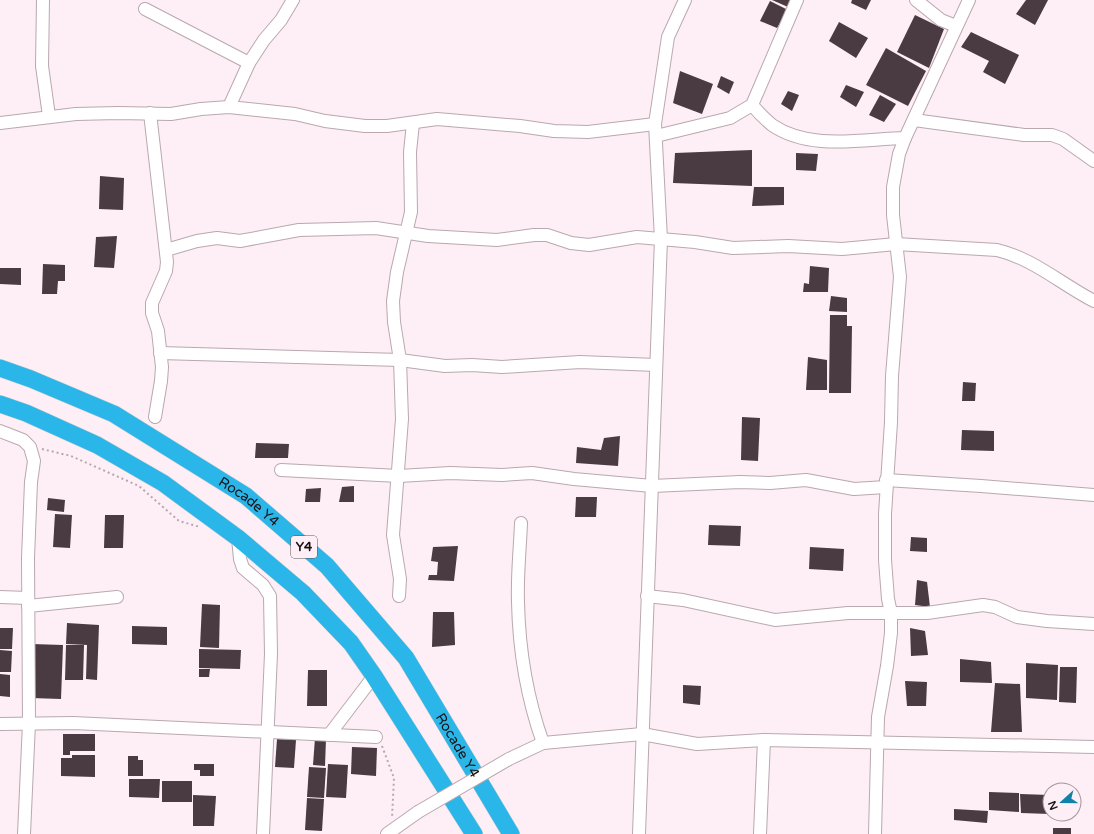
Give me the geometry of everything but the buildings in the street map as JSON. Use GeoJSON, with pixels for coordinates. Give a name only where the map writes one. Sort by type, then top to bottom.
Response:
{"type":"FeatureCollection","features":[{"type":"Feature","properties":{"kind":"highway","name":"Rocade Y4"},"geometry":{"type":"LineString","coordinates":[[0,368],[31,379],[120,418],[246,496],[327,566],[406,658],[511,834]]}},
{"type":"Feature","properties":{"kind":"highway","name":"Y4"},"geometry":{"type":"LineString","coordinates":[[0,404],[26,413],[97,445],[163,482],[238,538],[303,593],[351,643],[374,676],[474,834]]}},
{"type":"Feature","properties":{"kind":"street"},"geometry":{"type":"LineString","coordinates":[[43,0],[42,66],[49,116]]}},
{"type":"Feature","properties":{"kind":"street"},"geometry":{"type":"LineString","coordinates":[[229,107],[249,63],[264,40],[281,20],[293,0]]}},
{"type":"Feature","properties":{"kind":"street"},"geometry":{"type":"LineString","coordinates":[[639,834],[661,239],[655,130],[668,37],[685,0]]}},
{"type":"Feature","properties":{"kind":"street"},"geometry":{"type":"LineString","coordinates":[[0,123],[49,116],[118,113],[172,114],[201,109],[229,107],[295,114],[325,121],[365,126],[387,126],[437,119],[588,132],[655,130],[730,118],[752,105],[797,0]]}},
{"type":"Feature","properties":{"kind":"street"},"geometry":{"type":"LineString","coordinates":[[916,0],[941,20],[956,26]]}},
{"type":"Feature","properties":{"kind":"street"},"geometry":{"type":"LineString","coordinates":[[875,834],[876,742],[878,717],[887,666],[891,613],[888,599],[885,560],[886,483],[900,277],[896,244],[893,187],[899,154],[905,138],[969,0]]}},
{"type":"Feature","properties":{"kind":"street"},"geometry":{"type":"LineString","coordinates":[[145,10],[249,63]]}},
{"type":"Feature","properties":{"kind":"street"},"geometry":{"type":"LineString","coordinates":[[752,105],[771,124],[780,130],[807,138],[836,142],[867,139],[905,138]]}},
{"type":"Feature","properties":{"kind":"street"},"geometry":{"type":"LineString","coordinates":[[150,113],[166,250],[166,271],[152,303],[160,353],[161,381],[155,417]]}},
{"type":"Feature","properties":{"kind":"street"},"geometry":{"type":"LineString","coordinates":[[914,120],[1024,135],[1052,135],[1063,139],[1094,161]]}},
{"type":"Feature","properties":{"kind":"street"},"geometry":{"type":"LineString","coordinates":[[399,596],[400,579],[393,535],[394,505],[399,476],[398,457],[402,419],[400,360],[394,322],[393,301],[397,272],[411,212],[410,152],[413,123]]}},
{"type":"Feature","properties":{"kind":"street"},"geometry":{"type":"LineString","coordinates":[[166,250],[197,241],[217,238],[240,241],[299,230],[376,228],[407,233],[497,240],[534,235],[547,235],[571,243],[589,245],[637,237],[695,242],[733,248],[788,246],[842,249],[896,244],[997,250],[1012,254],[1027,260],[1094,301]]}},
{"type":"Feature","properties":{"kind":"street"},"geometry":{"type":"LineString","coordinates":[[160,353],[400,360],[445,366],[472,365],[502,367],[580,362],[656,365]]}},
{"type":"Feature","properties":{"kind":"street"},"geometry":{"type":"LineString","coordinates":[[0,431],[18,438],[30,447],[34,461],[29,508],[29,723],[24,834]]}},
{"type":"Feature","properties":{"kind":"street"},"geometry":{"type":"LineString","coordinates":[[281,470],[399,476],[450,473],[502,475],[532,473],[574,479],[652,486],[740,482],[770,483],[806,480],[854,489],[886,483],[981,486],[1094,495]]}},
{"type":"Feature","properties":{"kind":"street"},"geometry":{"type":"LineString","coordinates":[[521,523],[518,602],[523,664],[534,717],[543,744]]}},
{"type":"Feature","properties":{"kind":"street"},"geometry":{"type":"LineString","coordinates":[[238,538],[240,559],[243,568],[263,585],[270,596],[272,619],[264,833]]}},
{"type":"Feature","properties":{"kind":"street"},"geometry":{"type":"LineString","coordinates":[[647,596],[683,600],[775,620],[833,614],[944,612],[983,605],[995,607],[1017,617],[1047,621],[1094,624]]}},
{"type":"Feature","properties":{"kind":"street"},"geometry":{"type":"LineString","coordinates":[[0,597],[28,602],[117,597]]}},
{"type":"Feature","properties":{"kind":"street"},"geometry":{"type":"LineString","coordinates":[[329,735],[374,676]]}},
{"type":"Feature","properties":{"kind":"street"},"geometry":{"type":"LineString","coordinates":[[0,724],[73,723],[150,728],[376,737]]}},
{"type":"Feature","properties":{"kind":"street"},"geometry":{"type":"LineString","coordinates":[[392,833],[418,812],[509,759],[543,744],[642,734],[697,744],[764,740],[1094,747]]}},
{"type":"Feature","properties":{"kind":"street"},"geometry":{"type":"LineString","coordinates":[[760,834],[764,740]]}},
{"type":"Feature","properties":{"kind":"path"},"geometry":{"type":"LineString","coordinates":[[30,447],[71,456],[139,486],[179,520],[197,527],[207,526],[212,520]]}},
{"type":"Feature","properties":{"kind":"path"},"geometry":{"type":"LineString","coordinates":[[376,737],[383,747],[394,778],[392,833]]}}]}
